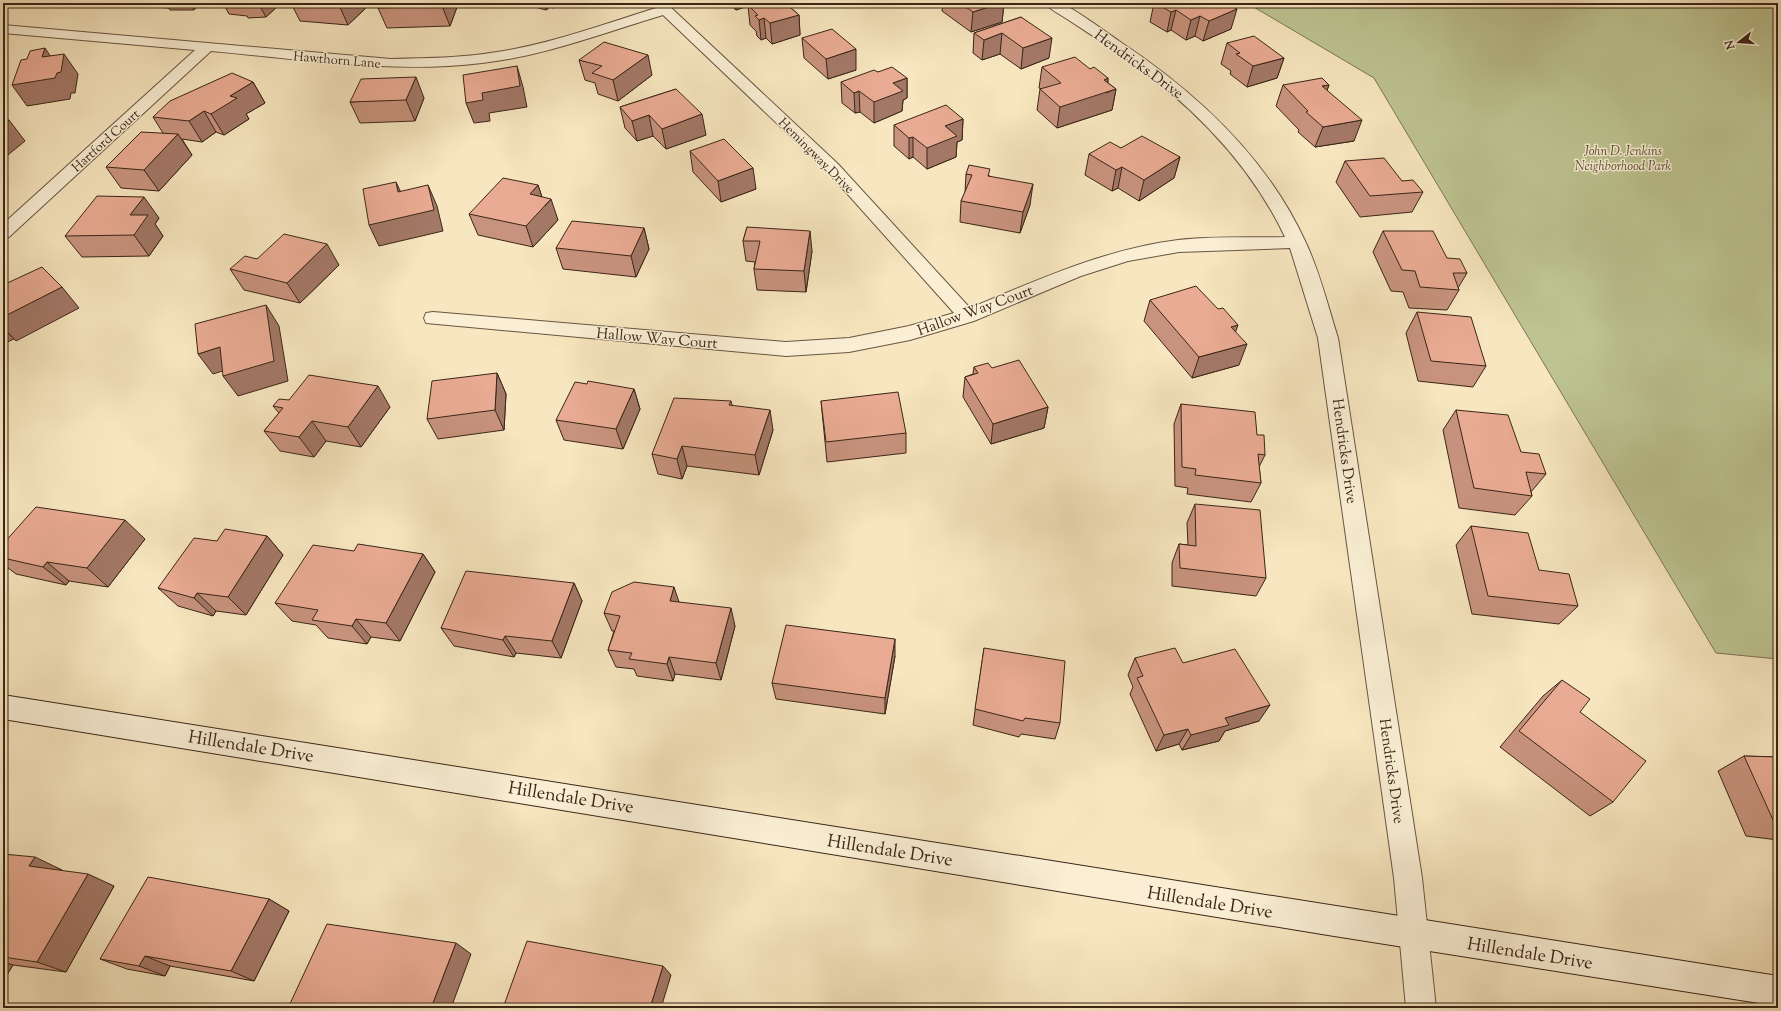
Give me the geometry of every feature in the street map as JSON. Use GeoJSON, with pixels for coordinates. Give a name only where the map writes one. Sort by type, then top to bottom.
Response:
{"type":"FeatureCollection","features":[{"type":"Feature","properties":{"kind":"street","name":"Hendricks Drive"},"geometry":{"type":"LineString","coordinates":[[1052,3],[1167,82],[1212,123],[1246,161],[1270,195],[1296,242],[1313,283],[1328,338],[1408,878],[1421,1008]]}},
{"type":"Feature","properties":{"kind":"street","name":"Hawthorn Lane"},"geometry":{"type":"LineString","coordinates":[[3,29],[206,48],[391,63],[461,61],[511,54],[552,45],[661,6]]}},
{"type":"Feature","properties":{"kind":"street","name":"Hemingway Drive"},"geometry":{"type":"LineString","coordinates":[[661,6],[832,167],[967,316]]}},
{"type":"Feature","properties":{"kind":"street","name":"Hartford Court"},"geometry":{"type":"LineString","coordinates":[[3,233],[206,48]]}},
{"type":"Feature","properties":{"kind":"street","name":"Hallow Way Court"},"geometry":{"type":"LineString","coordinates":[[433,318],[786,349],[849,345],[910,334],[967,316],[1075,272],[1125,256],[1179,246],[1296,242]]}},
{"type":"Feature","properties":{"kind":"street","name":"Hillendale Drive"},"geometry":{"type":"LineString","coordinates":[[3,707],[413,772],[1413,935],[1778,991]]}},
{"type":"Feature","properties":{"kind":"green space","name":"John D. Jenkins Neighborhood Park"},"geometry":{"type":"Polygon","coordinates":[[[1247,3],[1778,3],[1778,659],[1716,653],[1374,78],[1247,3]]]}},
{"type":"Feature","properties":{"kind":"building"},"geometry":{"type":"Polygon","coordinates":[[[314,3],[341,3],[339,5],[314,3]]]}},
{"type":"Feature","properties":{"kind":"building"},"geometry":{"type":"Polygon","coordinates":[[[381,3],[444,3],[442,6],[378,8],[381,3]]]}},
{"type":"Feature","properties":{"kind":"building"},"geometry":{"type":"Polygon","coordinates":[[[754,3],[785,3],[799,15],[770,23],[764,18],[759,20],[755,16],[758,15],[748,5],[754,3]]]}},
{"type":"Feature","properties":{"kind":"building"},"geometry":{"type":"Polygon","coordinates":[[[960,3],[1001,3],[973,12],[960,3]]]}},
{"type":"Feature","properties":{"kind":"building"},"geometry":{"type":"Polygon","coordinates":[[[1155,3],[1226,3],[1237,9],[1209,21],[1200,16],[1191,20],[1176,10],[1171,12],[1155,3]]]}},
{"type":"Feature","properties":{"kind":"building"},"geometry":{"type":"Polygon","coordinates":[[[1021,17],[1052,38],[1023,48],[1002,33],[984,40],[974,33],[1021,17]]]}},
{"type":"Feature","properties":{"kind":"building"},"geometry":{"type":"Polygon","coordinates":[[[832,29],[856,49],[826,59],[802,38],[832,29]]]}},
{"type":"Feature","properties":{"kind":"building"},"geometry":{"type":"Polygon","coordinates":[[[1254,36],[1284,58],[1253,66],[1236,54],[1240,53],[1227,43],[1254,36]]]}},
{"type":"Feature","properties":{"kind":"building"},"geometry":{"type":"Polygon","coordinates":[[[604,42],[648,55],[613,80],[592,73],[602,66],[579,60],[604,42]]]}},
{"type":"Feature","properties":{"kind":"building"},"geometry":{"type":"Polygon","coordinates":[[[45,48],[42,57],[64,54],[61,72],[57,73],[55,78],[12,85],[21,60],[27,59],[30,51],[45,48]]]}},
{"type":"Feature","properties":{"kind":"building"},"geometry":{"type":"Polygon","coordinates":[[[1075,57],[1090,69],[1094,67],[1108,78],[1104,80],[1116,89],[1060,107],[1040,89],[1061,83],[1042,67],[1075,57]]]}},
{"type":"Feature","properties":{"kind":"building"},"geometry":{"type":"Polygon","coordinates":[[[517,66],[520,86],[482,93],[483,100],[466,103],[463,75],[517,66]]]}},
{"type":"Feature","properties":{"kind":"building"},"geometry":{"type":"Polygon","coordinates":[[[892,67],[907,78],[893,83],[903,91],[874,102],[859,91],[854,93],[841,82],[874,70],[878,72],[892,67]]]}},
{"type":"Feature","properties":{"kind":"building"},"geometry":{"type":"Polygon","coordinates":[[[232,73],[253,82],[230,96],[237,98],[211,114],[204,111],[189,121],[153,117],[170,101],[232,73]]]}},
{"type":"Feature","properties":{"kind":"building"},"geometry":{"type":"Polygon","coordinates":[[[416,77],[406,100],[350,102],[361,79],[416,77]]]}},
{"type":"Feature","properties":{"kind":"building"},"geometry":{"type":"Polygon","coordinates":[[[1322,78],[1329,85],[1322,86],[1362,120],[1323,127],[1306,112],[1308,111],[1283,85],[1322,78]]]}},
{"type":"Feature","properties":{"kind":"building"},"geometry":{"type":"Polygon","coordinates":[[[676,89],[702,114],[662,129],[649,115],[632,121],[620,107],[676,89]]]}},
{"type":"Feature","properties":{"kind":"building"},"geometry":{"type":"Polygon","coordinates":[[[946,105],[963,119],[945,126],[957,136],[927,148],[913,137],[909,138],[894,125],[946,105]]]}},
{"type":"Feature","properties":{"kind":"building"},"geometry":{"type":"Polygon","coordinates":[[[3,120],[9,120],[3,125],[3,120]]]}},
{"type":"Feature","properties":{"kind":"building"},"geometry":{"type":"Polygon","coordinates":[[[141,132],[178,134],[144,170],[106,167],[141,132]]]}},
{"type":"Feature","properties":{"kind":"building"},"geometry":{"type":"Polygon","coordinates":[[[1142,136],[1180,157],[1144,180],[1122,167],[1116,170],[1089,154],[1110,142],[1121,148],[1142,136]]]}},
{"type":"Feature","properties":{"kind":"building"},"geometry":{"type":"Polygon","coordinates":[[[724,139],[753,168],[718,181],[690,151],[724,139]]]}},
{"type":"Feature","properties":{"kind":"building"},"geometry":{"type":"Polygon","coordinates":[[[1384,158],[1402,181],[1413,180],[1423,192],[1370,196],[1345,161],[1384,158]]]}},
{"type":"Feature","properties":{"kind":"building"},"geometry":{"type":"Polygon","coordinates":[[[969,165],[990,169],[988,176],[1033,184],[1023,212],[961,201],[972,175],[966,174],[969,165]]]}},
{"type":"Feature","properties":{"kind":"building"},"geometry":{"type":"Polygon","coordinates":[[[503,178],[538,185],[530,194],[551,199],[526,226],[469,214],[503,178]]]}},
{"type":"Feature","properties":{"kind":"building"},"geometry":{"type":"Polygon","coordinates":[[[396,182],[398,192],[428,185],[434,210],[369,225],[363,189],[396,182]]]}},
{"type":"Feature","properties":{"kind":"building"},"geometry":{"type":"Polygon","coordinates":[[[97,196],[144,197],[130,215],[148,215],[134,235],[65,236],[97,196]]]}},
{"type":"Feature","properties":{"kind":"building"},"geometry":{"type":"Polygon","coordinates":[[[572,221],[644,228],[631,256],[556,248],[572,221]]]}},
{"type":"Feature","properties":{"kind":"building"},"geometry":{"type":"Polygon","coordinates":[[[747,227],[810,231],[804,271],[754,269],[760,241],[743,241],[747,227]]]}},
{"type":"Feature","properties":{"kind":"building"},"geometry":{"type":"Polygon","coordinates":[[[1383,231],[1433,231],[1447,258],[1460,259],[1467,273],[1453,273],[1459,290],[1420,287],[1415,271],[1402,270],[1383,231]]]}},
{"type":"Feature","properties":{"kind":"building"},"geometry":{"type":"Polygon","coordinates":[[[284,234],[327,244],[287,283],[230,269],[245,256],[257,259],[284,234]]]}},
{"type":"Feature","properties":{"kind":"building"},"geometry":{"type":"Polygon","coordinates":[[[42,267],[62,287],[3,317],[3,285],[42,267]]]}},
{"type":"Feature","properties":{"kind":"building"},"geometry":{"type":"Polygon","coordinates":[[[1196,286],[1218,309],[1223,308],[1238,325],[1231,327],[1247,344],[1199,357],[1150,300],[1196,286]]]}},
{"type":"Feature","properties":{"kind":"building"},"geometry":{"type":"Polygon","coordinates":[[[266,305],[274,361],[223,376],[220,347],[198,354],[195,324],[266,305]]]}},
{"type":"Feature","properties":{"kind":"building"},"geometry":{"type":"Polygon","coordinates":[[[1417,312],[1471,317],[1486,366],[1431,361],[1417,312]]]}},
{"type":"Feature","properties":{"kind":"building"},"geometry":{"type":"Polygon","coordinates":[[[1019,360],[1048,407],[993,424],[965,377],[978,373],[974,367],[988,363],[992,368],[1019,360]]]}},
{"type":"Feature","properties":{"kind":"building"},"geometry":{"type":"Polygon","coordinates":[[[497,373],[495,410],[427,419],[432,381],[497,373]]]}},
{"type":"Feature","properties":{"kind":"building"},"geometry":{"type":"Polygon","coordinates":[[[309,375],[378,386],[348,427],[312,421],[299,437],[264,431],[283,408],[273,406],[279,399],[289,400],[309,375]]]}},
{"type":"Feature","properties":{"kind":"building"},"geometry":{"type":"Polygon","coordinates":[[[588,381],[634,389],[616,429],[556,420],[575,382],[587,384],[588,381]]]}},
{"type":"Feature","properties":{"kind":"building"},"geometry":{"type":"Polygon","coordinates":[[[898,392],[906,433],[826,442],[821,401],[898,392]]]}},
{"type":"Feature","properties":{"kind":"building"},"geometry":{"type":"Polygon","coordinates":[[[674,398],[731,401],[729,405],[770,410],[755,455],[682,446],[677,459],[652,454],[674,398]]]}},
{"type":"Feature","properties":{"kind":"building"},"geometry":{"type":"Polygon","coordinates":[[[1181,404],[1255,412],[1257,435],[1264,435],[1265,455],[1258,454],[1261,483],[1195,475],[1196,469],[1182,467],[1181,404]]]}},
{"type":"Feature","properties":{"kind":"building"},"geometry":{"type":"Polygon","coordinates":[[[1456,410],[1508,415],[1521,452],[1539,454],[1546,474],[1526,472],[1532,496],[1474,488],[1456,410]]]}},
{"type":"Feature","properties":{"kind":"building"},"geometry":{"type":"Polygon","coordinates":[[[1195,504],[1260,510],[1266,578],[1180,568],[1179,544],[1196,546],[1195,504]]]}},
{"type":"Feature","properties":{"kind":"building"},"geometry":{"type":"Polygon","coordinates":[[[36,507],[125,520],[87,568],[47,562],[43,567],[3,558],[3,544],[36,507]]]}},
{"type":"Feature","properties":{"kind":"building"},"geometry":{"type":"Polygon","coordinates":[[[1471,526],[1528,533],[1539,570],[1569,574],[1578,606],[1488,596],[1471,526]]]}},
{"type":"Feature","properties":{"kind":"building"},"geometry":{"type":"Polygon","coordinates":[[[225,529],[267,536],[228,597],[197,593],[194,598],[158,588],[194,538],[217,541],[225,529]]]}},
{"type":"Feature","properties":{"kind":"building"},"geometry":{"type":"Polygon","coordinates":[[[358,544],[423,554],[386,623],[356,619],[352,626],[312,620],[318,610],[275,603],[313,545],[354,551],[358,544]]]}},
{"type":"Feature","properties":{"kind":"building"},"geometry":{"type":"Polygon","coordinates":[[[466,571],[574,583],[552,641],[505,636],[503,640],[441,628],[466,571]]]}},
{"type":"Feature","properties":{"kind":"building"},"geometry":{"type":"Polygon","coordinates":[[[634,582],[674,587],[670,601],[731,608],[716,663],[669,657],[667,664],[629,659],[632,653],[608,650],[620,616],[604,613],[612,592],[634,582]]]}},
{"type":"Feature","properties":{"kind":"building"},"geometry":{"type":"Polygon","coordinates":[[[786,625],[895,639],[885,698],[772,683],[786,625]]]}},
{"type":"Feature","properties":{"kind":"building"},"geometry":{"type":"Polygon","coordinates":[[[984,648],[1065,661],[1060,723],[1025,718],[1023,721],[975,709],[984,648]]]}},
{"type":"Feature","properties":{"kind":"building"},"geometry":{"type":"Polygon","coordinates":[[[1175,648],[1183,663],[1235,649],[1270,705],[1225,718],[1229,725],[1191,735],[1188,729],[1164,735],[1137,678],[1143,676],[1135,658],[1175,648]]]}},
{"type":"Feature","properties":{"kind":"building"},"geometry":{"type":"Polygon","coordinates":[[[1562,680],[1590,699],[1580,712],[1646,761],[1613,802],[1519,731],[1562,680]]]}},
{"type":"Feature","properties":{"kind":"building"},"geometry":{"type":"Polygon","coordinates":[[[1744,756],[1778,757],[1778,823],[1774,822],[1744,756]]]}},
{"type":"Feature","properties":{"kind":"building"},"geometry":{"type":"Polygon","coordinates":[[[3,854],[35,857],[29,866],[88,874],[37,962],[3,957],[3,854]]]}},
{"type":"Feature","properties":{"kind":"building"},"geometry":{"type":"Polygon","coordinates":[[[148,877],[269,899],[231,971],[145,956],[139,966],[100,959],[148,877]]]}},
{"type":"Feature","properties":{"kind":"building"},"geometry":{"type":"Polygon","coordinates":[[[327,924],[456,943],[431,1008],[288,1008],[327,924]]]}},
{"type":"Feature","properties":{"kind":"building"},"geometry":{"type":"Polygon","coordinates":[[[527,941],[663,966],[650,1008],[503,1008],[527,941]]]}},
{"type":"Feature","properties":{"kind":"building"},"geometry":{"type":"Polygon","coordinates":[[[762,1004],[783,1008],[762,1008],[762,1004]]]}}]}
